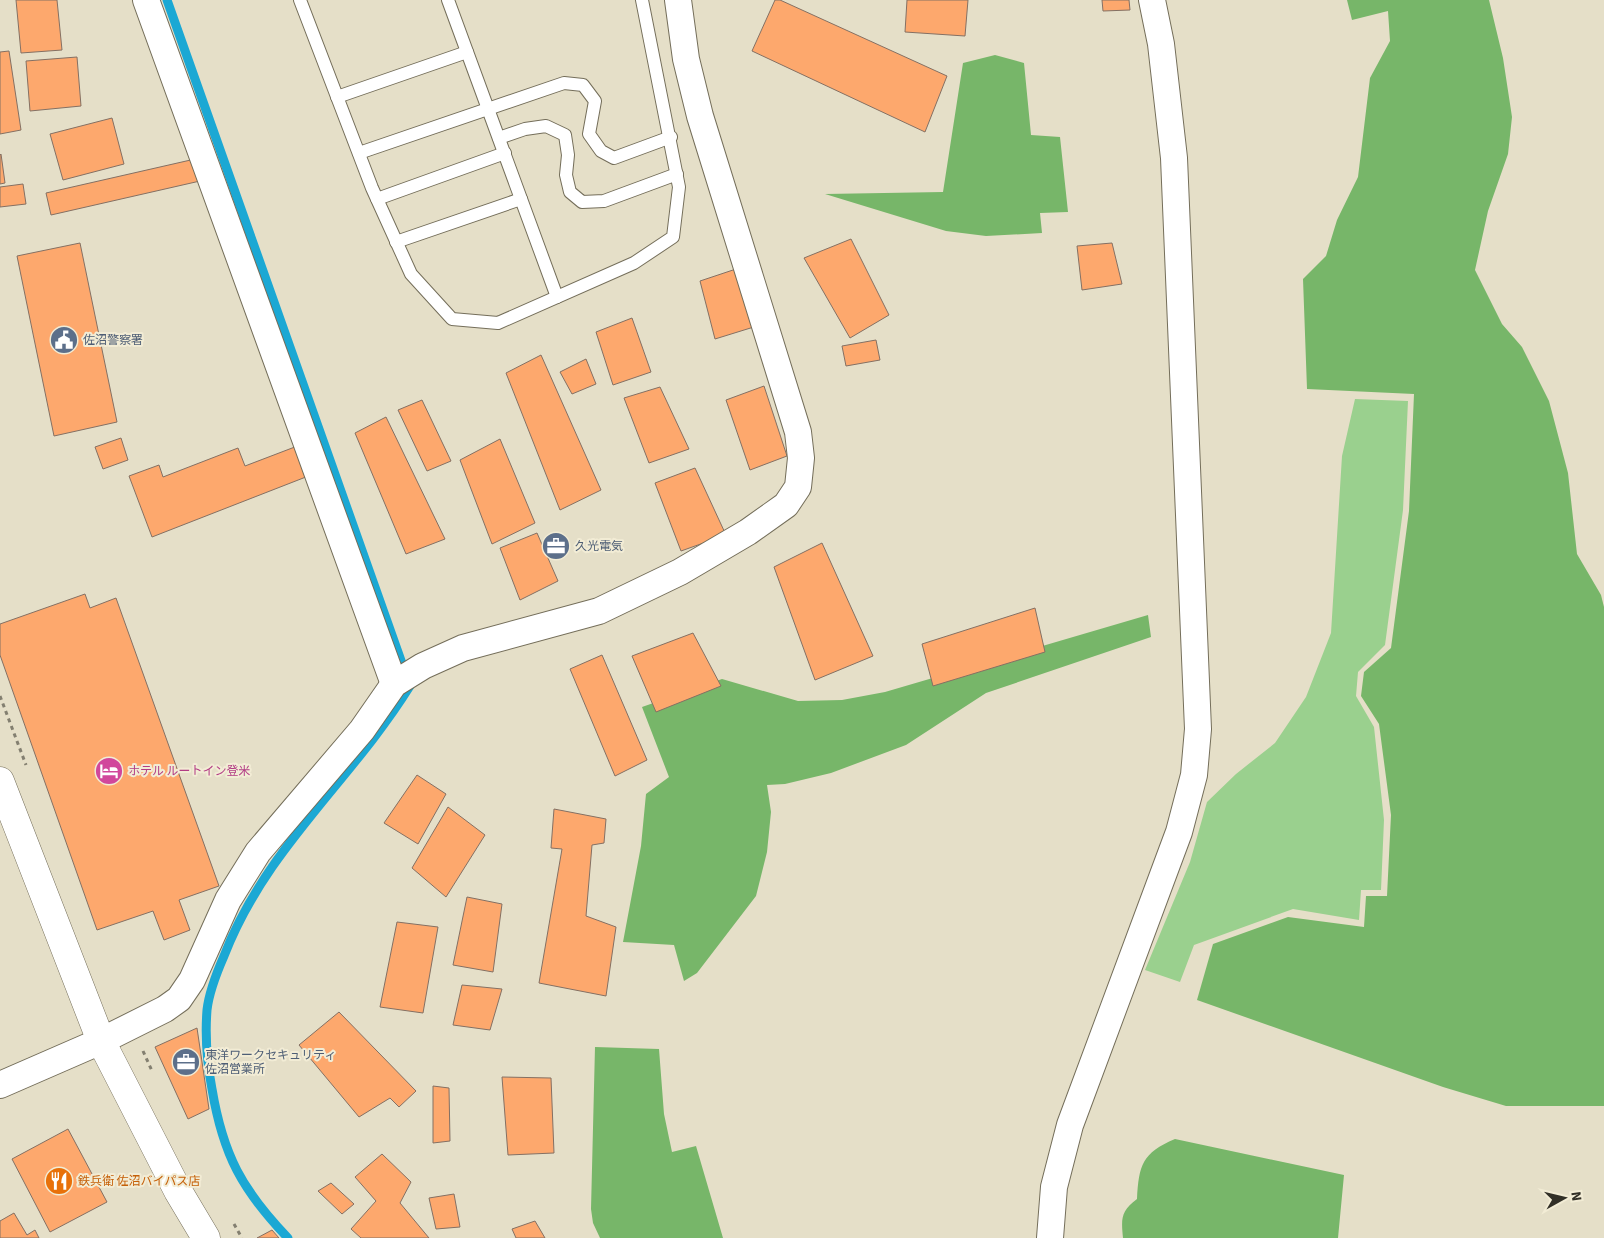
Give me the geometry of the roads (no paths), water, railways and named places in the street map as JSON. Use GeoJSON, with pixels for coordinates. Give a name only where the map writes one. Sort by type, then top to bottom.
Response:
{"type":"FeatureCollection","features":[{"type":"Feature","properties":{"kind":"street"},"geometry":{"type":"LineString","coordinates":[[146,0],[394,684]]}},
{"type":"Feature","properties":{"kind":"street"},"geometry":{"type":"LineString","coordinates":[[0,1085],[101,1041],[165,1009],[179,999],[192,980],[228,900],[258,852],[362,730],[394,684],[423,666],[463,648],[599,611],[680,572],[748,532],[786,505],[798,487],[801,458],[798,432],[700,116],[686,59],[678,0]]}},
{"type":"Feature","properties":{"kind":"street"},"geometry":{"type":"LineString","coordinates":[[1050,1238],[1054,1187],[1070,1125],[1179,832],[1194,775],[1198,720],[1174,158],[1162,44],[1152,0]]}},
{"type":"Feature","properties":{"kind":"street"},"geometry":{"type":"LineString","coordinates":[[0,781],[101,1041],[178,1191],[206,1238]]}},
{"type":"Feature","properties":{"kind":"lane"},"geometry":{"type":"LineString","coordinates":[[300,0],[377,199],[411,274],[452,319],[498,323],[634,263],[673,237],[679,187],[642,0]]}},
{"type":"Feature","properties":{"kind":"lane"},"geometry":{"type":"LineString","coordinates":[[448,0],[557,297]]}},
{"type":"Feature","properties":{"kind":"lane"},"geometry":{"type":"LineString","coordinates":[[337,97],[468,52]]}},
{"type":"Feature","properties":{"kind":"lane"},"geometry":{"type":"LineString","coordinates":[[359,153],[564,82],[583,85],[595,100],[589,134],[601,151],[614,158],[670,137]]}},
{"type":"Feature","properties":{"kind":"lane"},"geometry":{"type":"LineString","coordinates":[[499,138],[525,129],[546,126],[565,135],[568,155],[566,175],[570,192],[582,202],[604,201],[677,174]]}},
{"type":"Feature","properties":{"kind":"lane"},"geometry":{"type":"LineString","coordinates":[[377,199],[505,154]]}},
{"type":"Feature","properties":{"kind":"lane"},"geometry":{"type":"LineString","coordinates":[[396,242],[521,199]]}},
{"type":"Feature","properties":{"kind":"waterway"},"geometry":{"type":"LineString","coordinates":[[167,0],[410,686],[387,720],[310,816],[262,882],[241,918],[219,969],[210,996],[206,1020],[206,1040],[210,1079],[222,1133],[237,1170],[247,1187],[258,1204],[288,1238]]}},
{"type":"Feature","properties":{"kind":"place","name":"佐沼警察署"},"geometry":{"type":"Point","coordinates":[64,340]}},
{"type":"Feature","properties":{"kind":"place","name":"久光電気"},"geometry":{"type":"Point","coordinates":[556,546]}},
{"type":"Feature","properties":{"kind":"place","name":"ホテル ルートイン登米"},"geometry":{"type":"Point","coordinates":[109,771]}},
{"type":"Feature","properties":{"kind":"place","name":"東洋ワークセキュリティ 佐沼営業所"},"geometry":{"type":"Point","coordinates":[186,1062]}},
{"type":"Feature","properties":{"kind":"place","name":"鉄兵衛 佐沼バイパス店"},"geometry":{"type":"Point","coordinates":[59,1181]}}]}
